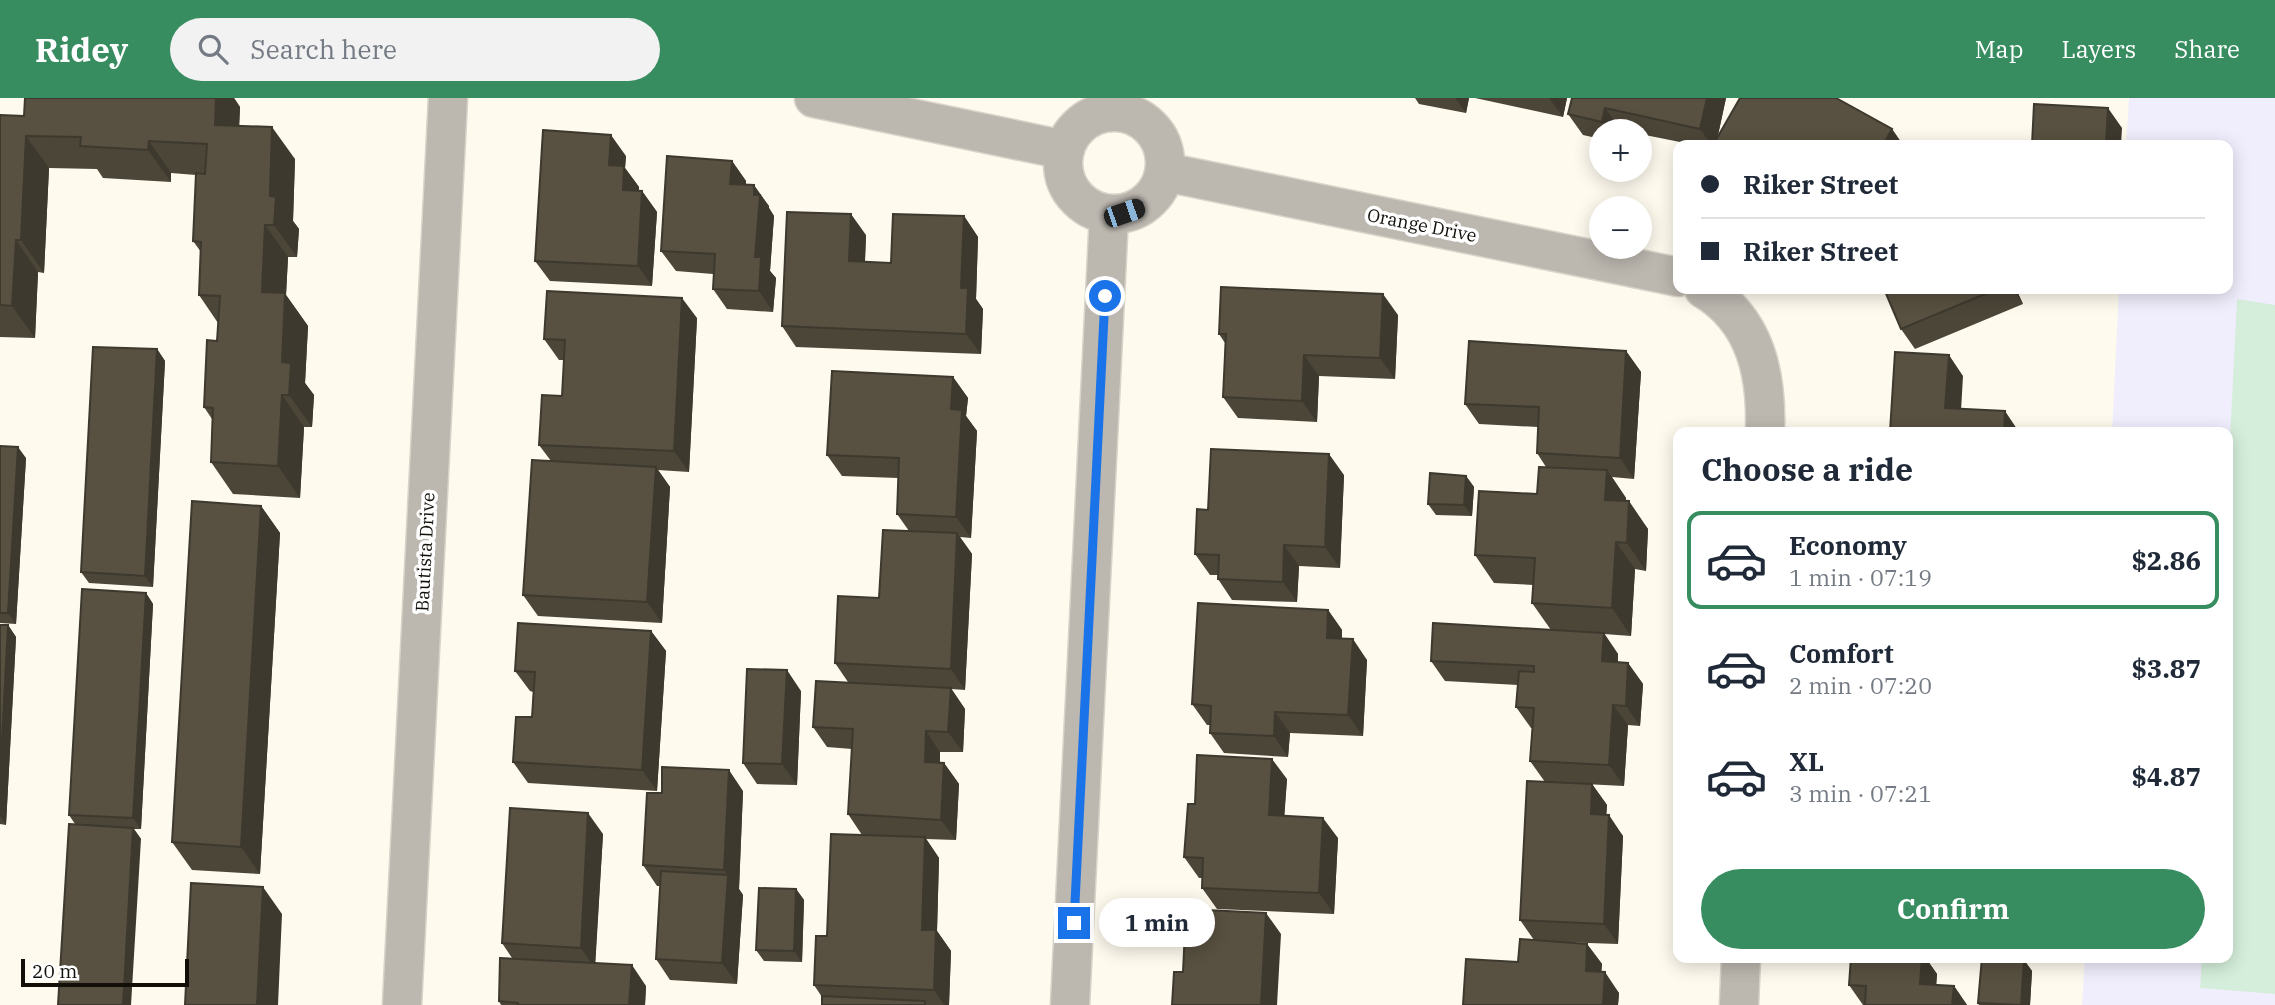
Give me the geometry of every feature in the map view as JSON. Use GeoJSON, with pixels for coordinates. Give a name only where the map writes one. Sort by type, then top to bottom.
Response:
{"type":"FeatureCollection","features":[{"type":"Feature","properties":{"kind":"street","name":"Bautista Drive"},"geometry":{"type":"LineString","coordinates":[[402,1005],[448,98]]}},
{"type":"Feature","properties":{"kind":"street"},"geometry":{"type":"LineString","coordinates":[[814,98],[1065,150]]}},
{"type":"Feature","properties":{"kind":"street"},"geometry":{"type":"LineString","coordinates":[[1121,105],[1150,127],[1160,140],[1165,156],[1165,172],[1160,187],[1139,208],[1109,215],[1082,204],[1072,192],[1063,165],[1070,136],[1086,121],[1121,105]]}},
{"type":"Feature","properties":{"kind":"street","name":"Orange Drive"},"geometry":{"type":"LineString","coordinates":[[1165,172],[1673,276]]}},
{"type":"Feature","properties":{"kind":"street"},"geometry":{"type":"LineString","coordinates":[[1070,1005],[1109,215]]}},
{"type":"Feature","properties":{"kind":"street"},"geometry":{"type":"LineString","coordinates":[[1717,298],[1745,327],[1757,354],[1763,379],[1765,427]]}},
{"type":"Feature","properties":{"kind":"street"},"geometry":{"type":"LineString","coordinates":[[1739,1005],[1741,963]]}},
{"type":"Feature","properties":{"kind":"shaded area"},"geometry":{"type":"Polygon","coordinates":[[[2129,98],[2275,98],[2275,1005],[2082,1005],[2085,963],[2233,963],[2233,427],[2112,427],[2119,294],[2233,294],[2233,140],[2126,140],[2129,98]]]}},
{"type":"Feature","properties":{"kind":"green space"},"geometry":{"type":"Polygon","coordinates":[[[2237,299],[2275,305],[2275,994],[2200,988],[2202,963],[2233,963],[2233,427],[2231,427],[2237,299]]]}},
{"type":"Feature","properties":{"kind":"building"},"geometry":{"type":"Polygon","coordinates":[[[25,98],[216,98],[215,125],[272,127],[270,196],[276,197],[274,225],[265,225],[262,292],[285,293],[282,362],[291,363],[289,395],[282,395],[278,466],[211,462],[213,408],[204,407],[207,340],[217,341],[220,296],[199,295],[201,242],[193,241],[196,173],[205,174],[207,144],[149,141],[148,150],[80,146],[81,137],[26,136],[21,240],[16,240],[12,306],[0,305],[0,115],[24,116],[25,98]]]}},
{"type":"Feature","properties":{"kind":"building"},"geometry":{"type":"Polygon","coordinates":[[[1572,98],[1707,98],[1700,129],[1605,108],[1603,119],[1568,114],[1572,98]]]}},
{"type":"Feature","properties":{"kind":"building"},"geometry":{"type":"Polygon","coordinates":[[[1740,98],[1836,98],[1892,129],[1886,140],[1716,140],[1740,98]]]}},
{"type":"Feature","properties":{"kind":"building"},"geometry":{"type":"Polygon","coordinates":[[[2034,104],[2108,108],[2106,140],[2032,140],[2034,104]]]}},
{"type":"Feature","properties":{"kind":"building"},"geometry":{"type":"Polygon","coordinates":[[[543,130],[611,135],[609,165],[624,166],[623,190],[642,191],[638,266],[535,261],[543,130]]]}},
{"type":"Feature","properties":{"kind":"building"},"geometry":{"type":"Polygon","coordinates":[[[667,156],[732,161],[730,184],[754,185],[754,195],[760,195],[755,257],[761,257],[759,291],[713,289],[715,254],[661,251],[667,156]]]}},
{"type":"Feature","properties":{"kind":"building"},"geometry":{"type":"Polygon","coordinates":[[[787,212],[851,214],[849,261],[891,263],[893,214],[964,216],[961,288],[968,288],[966,334],[782,326],[787,212]]]}},
{"type":"Feature","properties":{"kind":"building"},"geometry":{"type":"Polygon","coordinates":[[[1221,287],[1383,294],[1380,358],[1304,355],[1302,401],[1223,397],[1226,334],[1219,334],[1221,287]]]}},
{"type":"Feature","properties":{"kind":"building"},"geometry":{"type":"Polygon","coordinates":[[[547,291],[682,298],[674,451],[539,445],[542,395],[562,396],[565,340],[544,339],[547,291]]]}},
{"type":"Feature","properties":{"kind":"building"},"geometry":{"type":"Polygon","coordinates":[[[1886,294],[1985,294],[1901,329],[1886,294]]]}},
{"type":"Feature","properties":{"kind":"building"},"geometry":{"type":"Polygon","coordinates":[[[1469,341],[1626,351],[1620,458],[1537,453],[1539,407],[1465,404],[1469,341]]]}},
{"type":"Feature","properties":{"kind":"building"},"geometry":{"type":"Polygon","coordinates":[[[93,347],[157,349],[145,576],[81,572],[93,347]]]}},
{"type":"Feature","properties":{"kind":"building"},"geometry":{"type":"Polygon","coordinates":[[[1895,352],[1949,355],[1945,408],[2005,411],[2004,427],[1890,427],[1895,352]]]}},
{"type":"Feature","properties":{"kind":"building"},"geometry":{"type":"Polygon","coordinates":[[[832,371],[953,377],[951,409],[962,410],[956,517],[897,514],[899,458],[827,455],[832,371]]]}},
{"type":"Feature","properties":{"kind":"building"},"geometry":{"type":"Polygon","coordinates":[[[0,446],[18,447],[8,613],[0,613],[0,446]]]}},
{"type":"Feature","properties":{"kind":"building"},"geometry":{"type":"Polygon","coordinates":[[[1211,449],[1329,454],[1325,547],[1284,545],[1283,582],[1218,579],[1219,555],[1195,554],[1197,509],[1208,510],[1211,449]]]}},
{"type":"Feature","properties":{"kind":"building"},"geometry":{"type":"Polygon","coordinates":[[[532,460],[656,467],[647,602],[523,595],[532,460]]]}},
{"type":"Feature","properties":{"kind":"building"},"geometry":{"type":"Polygon","coordinates":[[[1539,467],[1607,470],[1605,500],[1629,501],[1627,543],[1616,542],[1612,608],[1532,603],[1535,558],[1475,555],[1479,491],[1537,494],[1539,467]]]}},
{"type":"Feature","properties":{"kind":"building"},"geometry":{"type":"Polygon","coordinates":[[[1430,473],[1466,476],[1464,505],[1428,504],[1430,473]]]}},
{"type":"Feature","properties":{"kind":"building"},"geometry":{"type":"Polygon","coordinates":[[[192,501],[261,506],[241,847],[172,842],[192,501]]]}},
{"type":"Feature","properties":{"kind":"building"},"geometry":{"type":"Polygon","coordinates":[[[883,530],[957,533],[951,669],[835,663],[838,596],[879,598],[883,530]]]}},
{"type":"Feature","properties":{"kind":"building"},"geometry":{"type":"Polygon","coordinates":[[[82,589],[146,593],[133,818],[69,815],[82,589]]]}},
{"type":"Feature","properties":{"kind":"building"},"geometry":{"type":"Polygon","coordinates":[[[1198,603],[1328,610],[1327,638],[1353,639],[1348,715],[1275,712],[1274,736],[1210,733],[1211,706],[1192,704],[1198,603]]]}},
{"type":"Feature","properties":{"kind":"building"},"geometry":{"type":"Polygon","coordinates":[[[518,623],[651,631],[642,770],[513,762],[516,717],[532,717],[535,672],[515,671],[518,623]]]}},
{"type":"Feature","properties":{"kind":"building"},"geometry":{"type":"Polygon","coordinates":[[[1433,623],[1604,633],[1602,661],[1628,663],[1626,706],[1613,705],[1609,765],[1530,761],[1534,708],[1516,707],[1519,671],[1534,672],[1534,666],[1431,661],[1433,623]]]}},
{"type":"Feature","properties":{"kind":"building"},"geometry":{"type":"Polygon","coordinates":[[[0,625],[8,625],[0,778],[0,625]]]}},
{"type":"Feature","properties":{"kind":"building"},"geometry":{"type":"Polygon","coordinates":[[[747,669],[787,670],[782,764],[743,763],[747,669]]]}},
{"type":"Feature","properties":{"kind":"building"},"geometry":{"type":"Polygon","coordinates":[[[816,681],[951,688],[948,732],[926,731],[925,762],[944,763],[941,820],[848,814],[853,729],[813,727],[816,681]]]}},
{"type":"Feature","properties":{"kind":"building"},"geometry":{"type":"Polygon","coordinates":[[[1197,755],[1272,759],[1269,815],[1323,818],[1319,893],[1202,888],[1203,858],[1184,857],[1188,804],[1195,804],[1197,755]]]}},
{"type":"Feature","properties":{"kind":"building"},"geometry":{"type":"Polygon","coordinates":[[[662,767],[729,770],[724,870],[643,865],[647,793],[662,793],[662,767]]]}},
{"type":"Feature","properties":{"kind":"building"},"geometry":{"type":"Polygon","coordinates":[[[1527,781],[1592,784],[1591,814],[1609,815],[1604,924],[1520,920],[1527,781]]]}},
{"type":"Feature","properties":{"kind":"building"},"geometry":{"type":"Polygon","coordinates":[[[510,808],[588,813],[581,948],[502,943],[510,808]]]}},
{"type":"Feature","properties":{"kind":"building"},"geometry":{"type":"Polygon","coordinates":[[[69,824],[133,828],[123,1005],[58,1005],[69,824]]]}},
{"type":"Feature","properties":{"kind":"building"},"geometry":{"type":"Polygon","coordinates":[[[831,834],[925,837],[922,930],[936,930],[934,990],[814,985],[816,936],[827,936],[831,834]]]}},
{"type":"Feature","properties":{"kind":"building"},"geometry":{"type":"Polygon","coordinates":[[[661,871],[728,875],[722,963],[656,959],[661,871]]]}},
{"type":"Feature","properties":{"kind":"building"},"geometry":{"type":"Polygon","coordinates":[[[191,883],[263,887],[257,1005],[185,1005],[191,883]]]}},
{"type":"Feature","properties":{"kind":"building"},"geometry":{"type":"Polygon","coordinates":[[[759,888],[796,889],[794,951],[756,950],[759,888]]]}},
{"type":"Feature","properties":{"kind":"building"},"geometry":{"type":"Polygon","coordinates":[[[1186,909],[1266,913],[1261,1005],[1172,1005],[1174,972],[1183,972],[1186,909]]]}},
{"type":"Feature","properties":{"kind":"building"},"geometry":{"type":"Polygon","coordinates":[[[1520,939],[1587,944],[1586,971],[1605,972],[1603,1005],[1463,1005],[1466,959],[1518,962],[1520,939]]]}},
{"type":"Feature","properties":{"kind":"building"},"geometry":{"type":"Polygon","coordinates":[[[500,958],[632,965],[629,1005],[518,1005],[499,1001],[500,958]]]}},
{"type":"Feature","properties":{"kind":"building"},"geometry":{"type":"Polygon","coordinates":[[[1851,963],[1922,963],[1920,984],[1954,986],[1952,1005],[1865,1005],[1866,986],[1849,985],[1851,963]]]}},
{"type":"Feature","properties":{"kind":"building"},"geometry":{"type":"Polygon","coordinates":[[[1981,963],[2024,963],[2021,1005],[1978,1003],[1981,963]]]}},
{"type":"Feature","properties":{"kind":"building"},"geometry":{"type":"Polygon","coordinates":[[[822,996],[925,1001],[925,1005],[822,1005],[822,996]]]}},
{"type":"Feature","properties":{"kind":"route"},"geometry":{"type":"LineString","coordinates":[[1074,923],[1105,296]]}}]}
